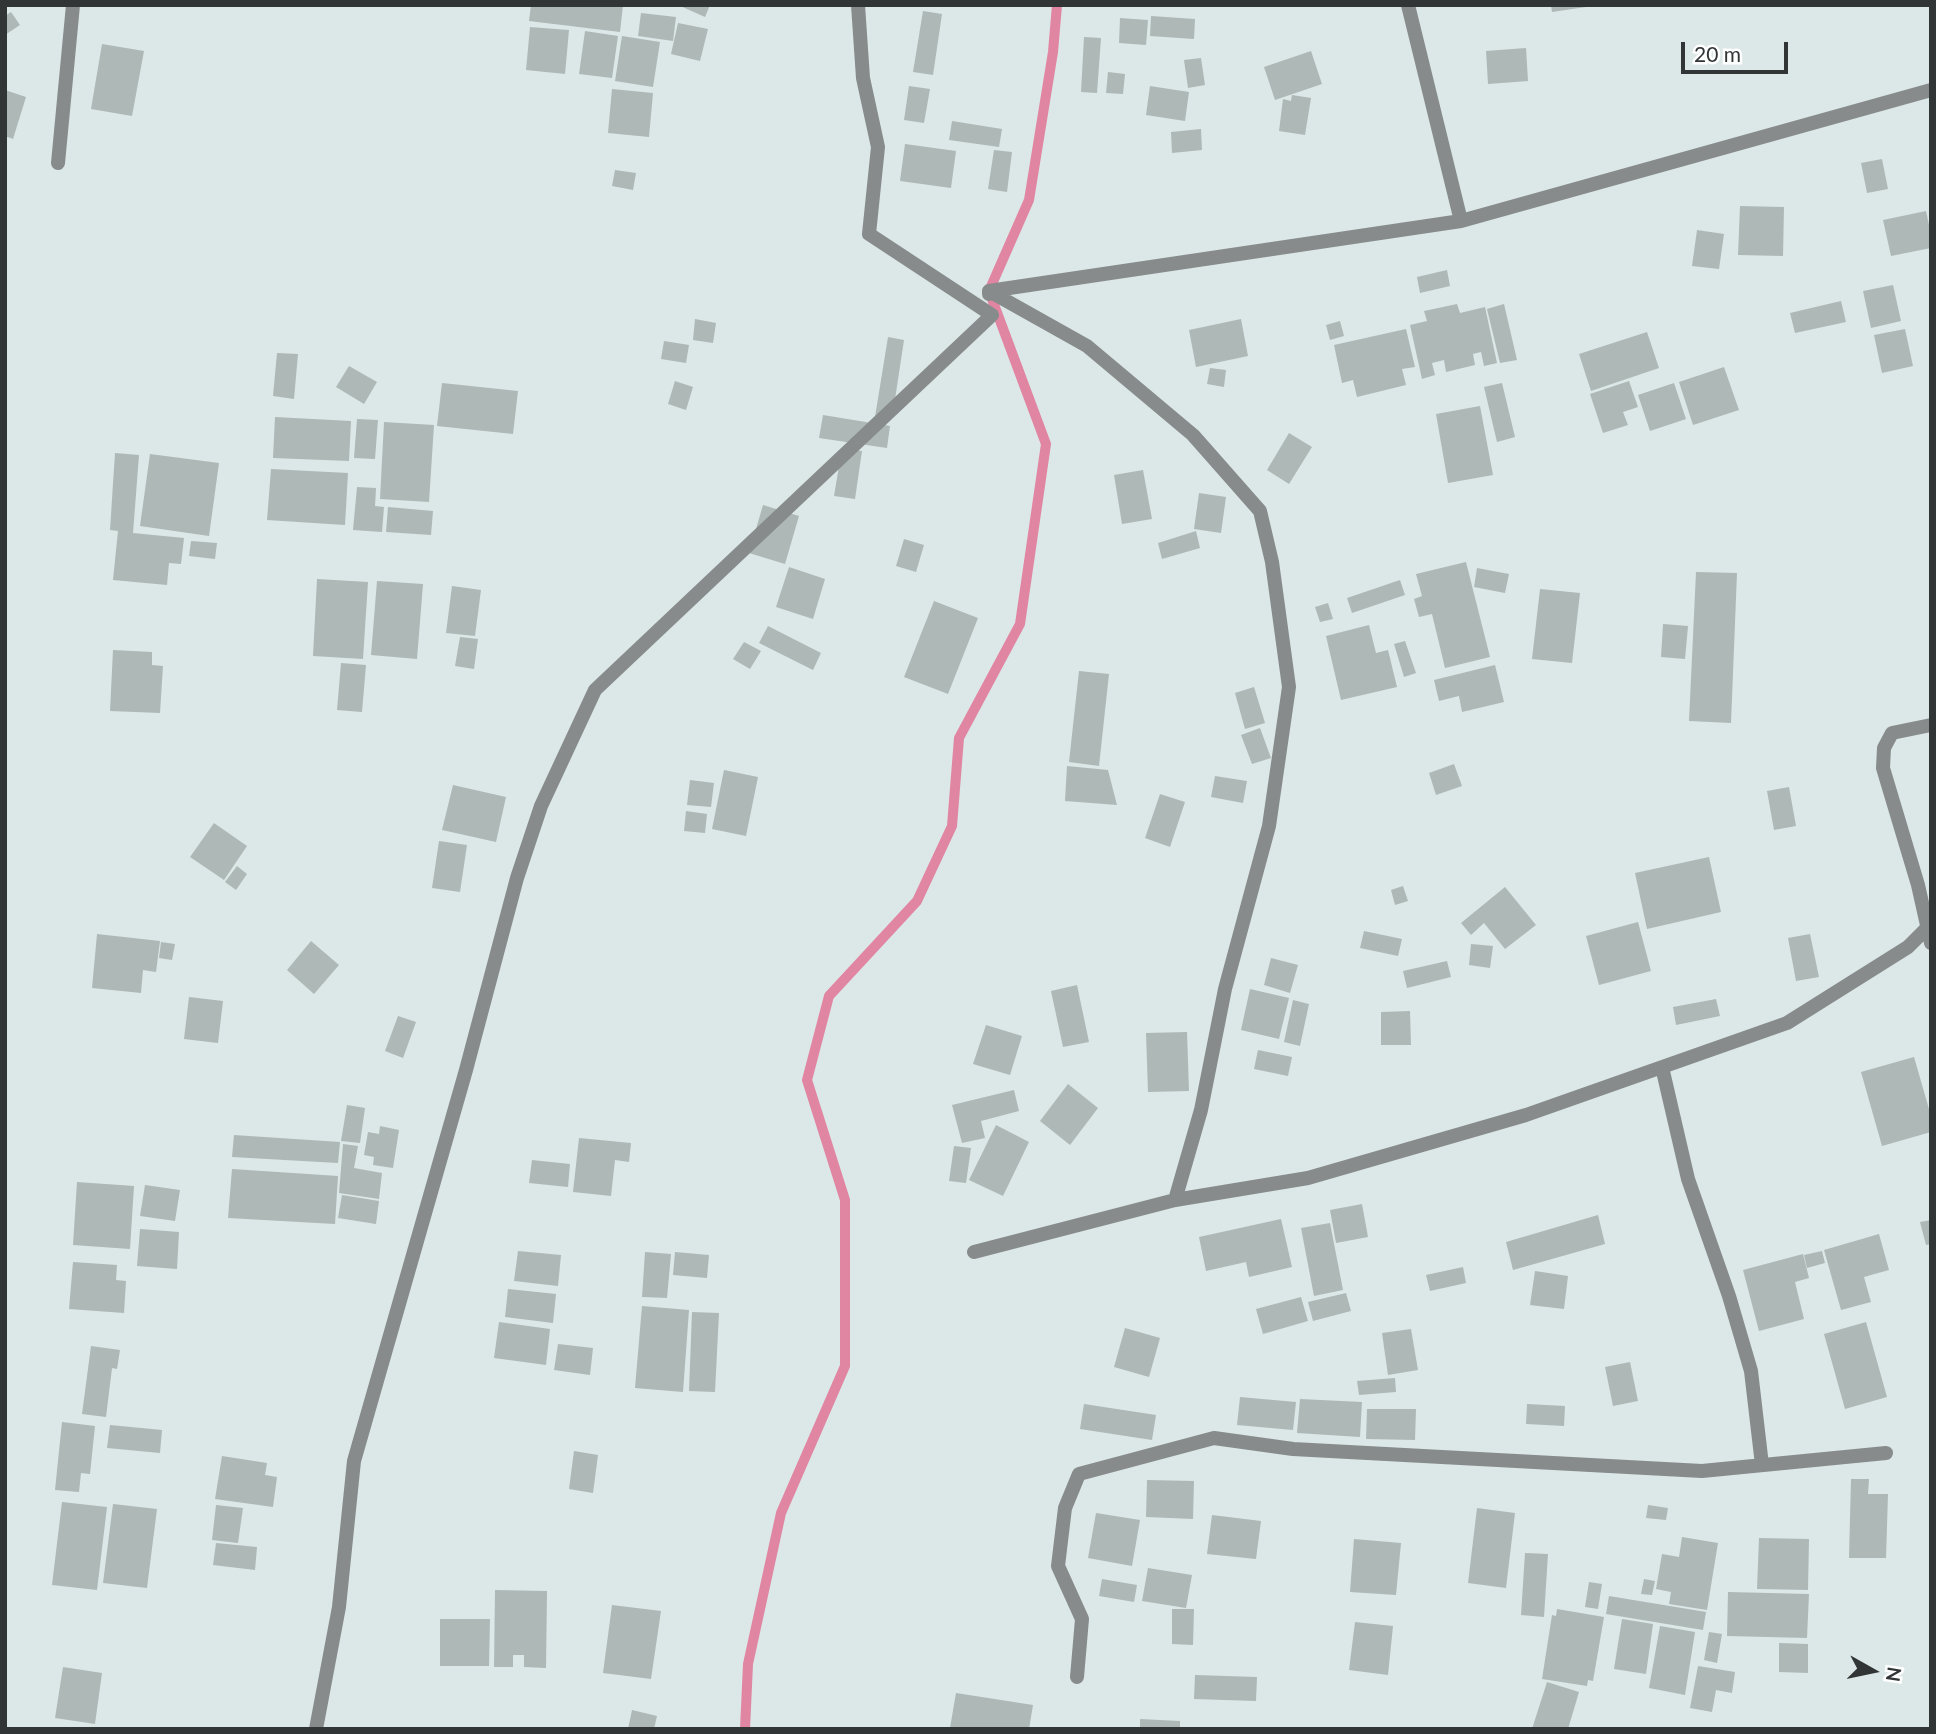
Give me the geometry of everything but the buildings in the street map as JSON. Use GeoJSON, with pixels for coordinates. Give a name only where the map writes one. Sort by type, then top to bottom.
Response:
{"type":"FeatureCollection","features":[{"type":"Feature","properties":{"kind":"street"},"geometry":{"type":"LineString","coordinates":[[58,163],[73,5]]}},
{"type":"Feature","properties":{"kind":"street"},"geometry":{"type":"LineString","coordinates":[[858,5],[863,78],[878,147],[869,234],[992,315]]}},
{"type":"Feature","properties":{"kind":"street"},"geometry":{"type":"LineString","coordinates":[[1408,5],[1461,221]]}},
{"type":"Feature","properties":{"kind":"street"},"geometry":{"type":"LineString","coordinates":[[989,291],[1461,221],[1931,90]]}},
{"type":"Feature","properties":{"kind":"street"},"geometry":{"type":"LineString","coordinates":[[989,291],[992,315]]}},
{"type":"Feature","properties":{"kind":"street"},"geometry":{"type":"LineString","coordinates":[[989,291],[1087,346],[1193,435],[1259,511],[1272,562],[1289,687],[1269,826],[1225,989],[1201,1110],[1175,1200]]}},
{"type":"Feature","properties":{"kind":"street"},"geometry":{"type":"LineString","coordinates":[[316,1729],[339,1607],[354,1461],[466,1070],[517,878],[541,806],[595,690],[992,315]]}},
{"type":"Feature","properties":{"kind":"street"},"geometry":{"type":"LineString","coordinates":[[1931,725],[1892,733],[1884,748],[1883,768],[1918,885],[1931,943]]}},
{"type":"Feature","properties":{"kind":"street"},"geometry":{"type":"LineString","coordinates":[[974,1252],[1175,1200],[1308,1178],[1526,1115],[1787,1023],[1908,947],[1926,929]]}},
{"type":"Feature","properties":{"kind":"street"},"geometry":{"type":"LineString","coordinates":[[1662,1067],[1688,1179],[1729,1296],[1751,1371],[1762,1465]]}},
{"type":"Feature","properties":{"kind":"street"},"geometry":{"type":"LineString","coordinates":[[1077,1677],[1082,1619],[1058,1566],[1065,1508],[1079,1474],[1214,1438],[1293,1449],[1702,1471],[1886,1453]]}},
{"type":"Feature","properties":{"kind":"waterway"},"geometry":{"type":"LineString","coordinates":[[745,1729],[748,1664],[781,1513],[845,1366],[845,1200],[807,1080],[829,996],[917,901],[952,826],[959,738],[1020,624],[1046,444],[989,291],[1029,200],[1053,52],[1057,5]]}}]}
